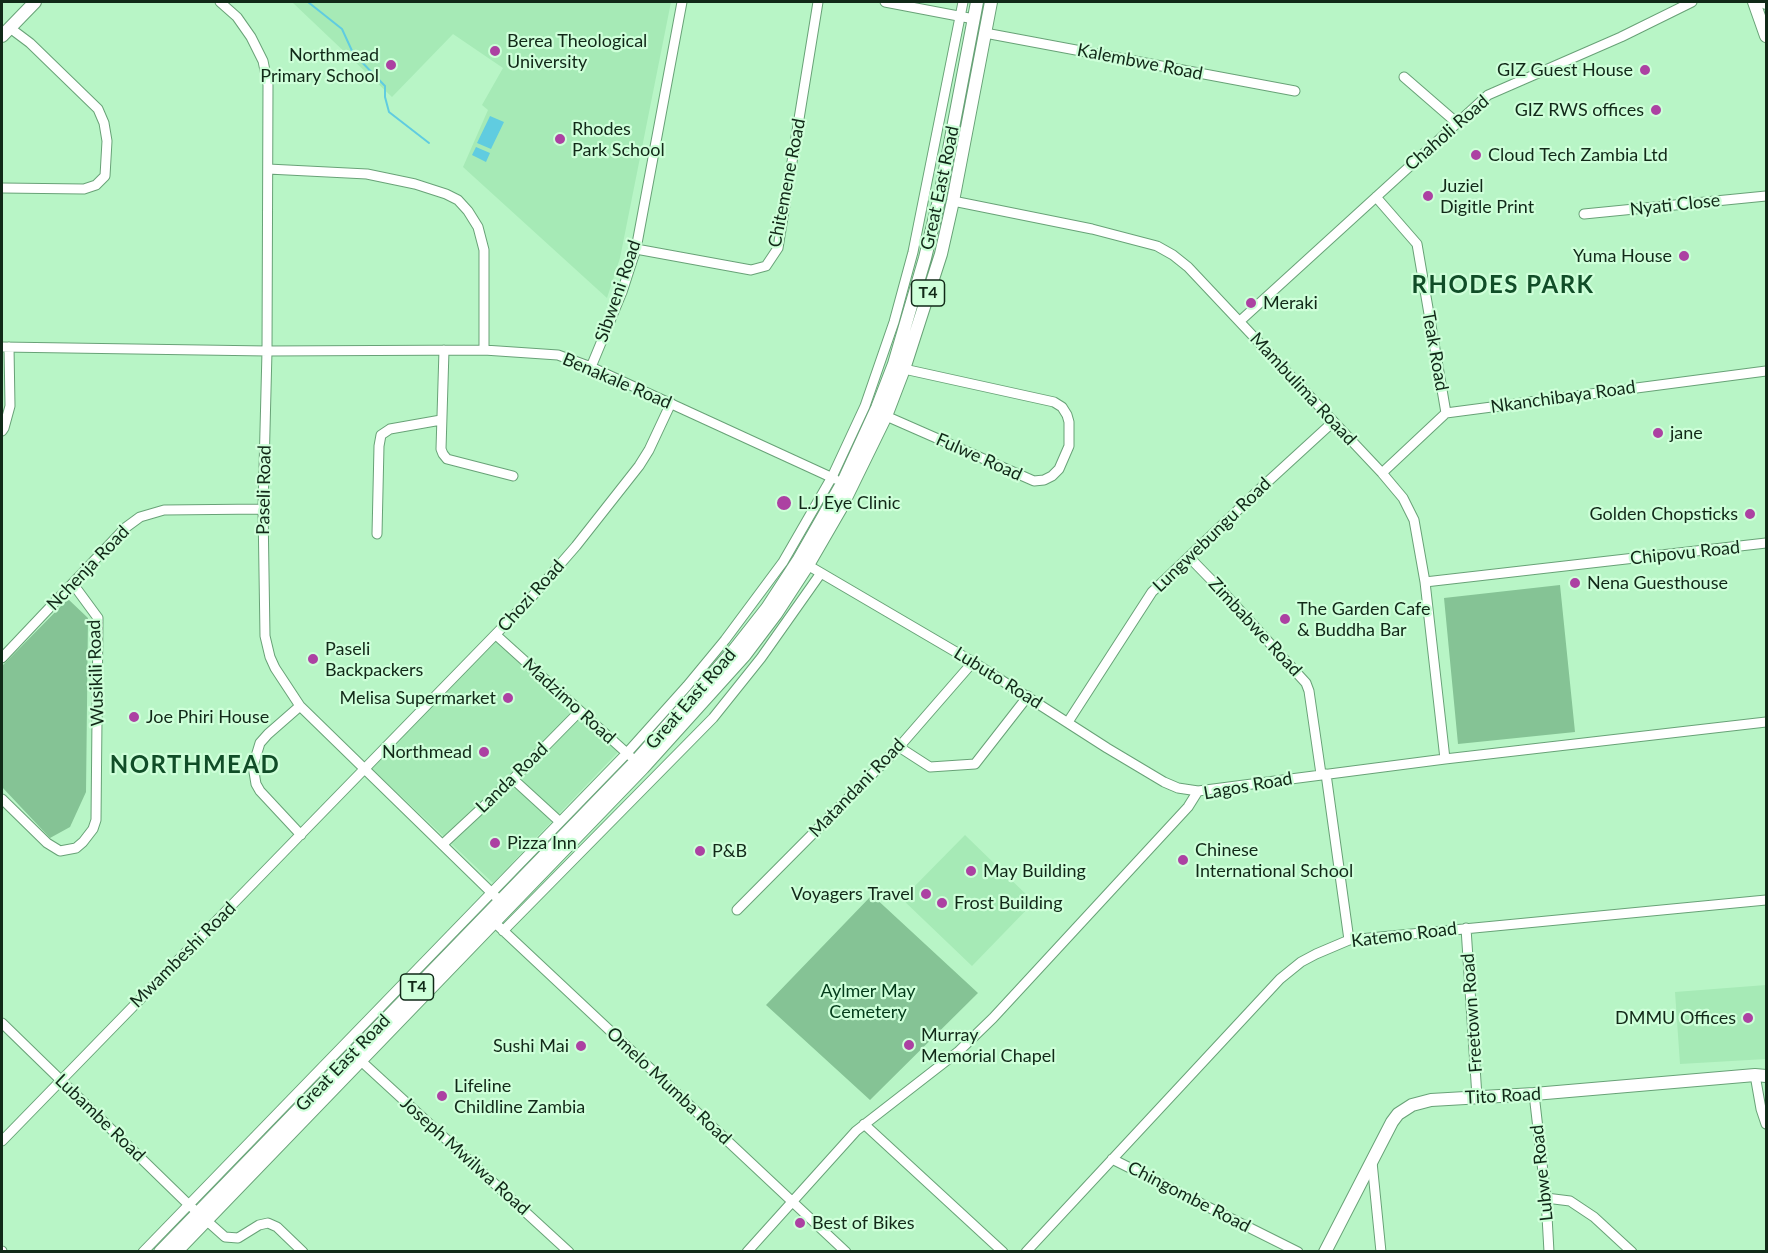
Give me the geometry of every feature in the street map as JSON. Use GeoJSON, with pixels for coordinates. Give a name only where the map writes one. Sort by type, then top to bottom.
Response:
{"type":"FeatureCollection","features":[{"type":"Feature","properties":{"kind":"main road"},"geometry":{"type":"LineString","coordinates":[[6,32],[35,2]]}},
{"type":"Feature","properties":{"kind":"main road","name":"Great East Road"},"geometry":{"type":"LineString","coordinates":[[176,1251],[202,1217],[496,897],[550,840],[745,655],[776,614],[803,562],[837,479],[877,408],[894,364],[925,258],[940,196],[977,2]]}},
{"type":"Feature","properties":{"kind":"main road","name":"Great East Road"},"geometry":{"type":"LineString","coordinates":[[803,562],[841,508],[886,416],[904,369],[941,254],[991,2]]}},
{"type":"Feature","properties":{"kind":"main road"},"geometry":{"type":"LineString","coordinates":[[1754,2],[1767,36]]}},
{"type":"Feature","properties":{"kind":"main road","name":"Great East Road"},"geometry":{"type":"LineString","coordinates":[[160,1251],[202,1217],[361,1061],[493,921],[635,761]]}},
{"type":"Feature","properties":{"kind":"main road","name":"Tito Road"},"geometry":{"type":"LineString","coordinates":[[1324,1251],[1392,1122],[1405,1109],[1431,1100],[1761,1076]]}},
{"type":"Feature","properties":{"kind":"street","name":"Paseli Road"},"geometry":{"type":"LineString","coordinates":[[220,2],[237,17],[248,32],[265,67],[269,100],[267,351],[262,509],[266,647],[275,668],[300,706],[496,897]]}},
{"type":"Feature","properties":{"kind":"street","name":"Sibweni Road"},"geometry":{"type":"LineString","coordinates":[[591,367],[622,292],[636,249],[682,2]]}},
{"type":"Feature","properties":{"kind":"street","name":"Chitemene Road"},"geometry":{"type":"LineString","coordinates":[[636,249],[751,270],[766,266],[778,248],[819,2]]}},
{"type":"Feature","properties":{"kind":"street"},"geometry":{"type":"LineString","coordinates":[[885,2],[974,19]]}},
{"type":"Feature","properties":{"kind":"street"},"geometry":{"type":"LineString","coordinates":[[550,840],[560,822],[635,761],[687,686],[761,594],[837,479],[894,322],[913,252],[963,2]]}},
{"type":"Feature","properties":{"kind":"street","name":"Chaholi Road"},"geometry":{"type":"LineString","coordinates":[[1240,321],[1488,95],[1622,37],[1692,2]]}},
{"type":"Feature","properties":{"kind":"street"},"geometry":{"type":"LineString","coordinates":[[2,188],[84,189],[96,185],[105,176],[107,141],[104,123],[98,110],[30,43],[6,32]]}},
{"type":"Feature","properties":{"kind":"street","name":"Kalembwe Road"},"geometry":{"type":"LineString","coordinates":[[986,33],[1295,91]]}},
{"type":"Feature","properties":{"kind":"street"},"geometry":{"type":"LineString","coordinates":[[1404,77],[1457,123]]}},
{"type":"Feature","properties":{"kind":"street"},"geometry":{"type":"LineString","coordinates":[[268,169],[367,174],[415,184],[458,200],[478,227],[484,250],[484,351]]}},
{"type":"Feature","properties":{"kind":"street","name":"Teak Road"},"geometry":{"type":"LineString","coordinates":[[1376,196],[1417,244],[1446,413]]}},
{"type":"Feature","properties":{"kind":"street","name":"Nyati Close"},"geometry":{"type":"LineString","coordinates":[[1584,214],[1767,196]]}},
{"type":"Feature","properties":{"kind":"street","name":"Mambulima Roaad"},"geometry":{"type":"LineString","coordinates":[[953,201],[1092,229],[1157,246],[1188,267],[1382,473],[1403,498],[1414,520],[1425,582],[1445,759]]}},
{"type":"Feature","properties":{"kind":"street"},"geometry":{"type":"LineString","coordinates":[[2,431],[10,406],[5,347]]}},
{"type":"Feature","properties":{"kind":"street","name":"Benakale Road"},"geometry":{"type":"LineString","coordinates":[[5,347],[267,351],[444,350],[558,355],[671,402],[837,479]]}},
{"type":"Feature","properties":{"kind":"street"},"geometry":{"type":"LineString","coordinates":[[444,350],[441,449],[447,459],[513,476]]}},
{"type":"Feature","properties":{"kind":"street","name":"Fulwe Road"},"geometry":{"type":"LineString","coordinates":[[886,416],[1034,481],[1044,480],[1059,469],[1069,446],[1067,415],[1062,407],[1054,402],[904,369]]}},
{"type":"Feature","properties":{"kind":"street","name":"Nkanchibaya Road"},"geometry":{"type":"LineString","coordinates":[[1446,413],[1767,370]]}},
{"type":"Feature","properties":{"kind":"street","name":"Chozi Road"},"geometry":{"type":"LineString","coordinates":[[364,768],[496,635],[576,546],[649,450],[671,402]]}},
{"type":"Feature","properties":{"kind":"street"},"geometry":{"type":"LineString","coordinates":[[1382,473],[1446,413]]}},
{"type":"Feature","properties":{"kind":"street"},"geometry":{"type":"LineString","coordinates":[[377,534],[381,435],[390,429],[441,420]]}},
{"type":"Feature","properties":{"kind":"street","name":"Lungwebungu Road"},"geometry":{"type":"LineString","coordinates":[[1068,722],[1152,592],[1333,422]]}},
{"type":"Feature","properties":{"kind":"street","name":"Nchenja Road"},"geometry":{"type":"LineString","coordinates":[[2,658],[125,528],[150,513],[164,510],[262,509]]}},
{"type":"Feature","properties":{"kind":"street","name":"Chipovu Road"},"geometry":{"type":"LineString","coordinates":[[1425,582],[1767,543]]}},
{"type":"Feature","properties":{"kind":"street","name":"Zimbabwe Road"},"geometry":{"type":"LineString","coordinates":[[1189,557],[1306,683],[1349,940]]}},
{"type":"Feature","properties":{"kind":"street","name":"Lubuto Road"},"geometry":{"type":"LineString","coordinates":[[803,562],[973,662],[1164,782],[1178,788],[1198,791]]}},
{"type":"Feature","properties":{"kind":"street"},"geometry":{"type":"LineString","coordinates":[[503,932],[713,718],[761,658],[821,573]]}},
{"type":"Feature","properties":{"kind":"street","name":"Wusikili Road"},"geometry":{"type":"LineString","coordinates":[[2,799],[47,843],[60,851],[76,848],[83,842],[93,829],[96,820],[98,616],[73,584]]}},
{"type":"Feature","properties":{"kind":"street","name":"Madzimo Road"},"geometry":{"type":"LineString","coordinates":[[496,635],[635,761]]}},
{"type":"Feature","properties":{"kind":"street","name":"Matandani Road"},"geometry":{"type":"LineString","coordinates":[[737,909],[898,747],[973,662]]}},
{"type":"Feature","properties":{"kind":"street"},"geometry":{"type":"LineString","coordinates":[[898,747],[930,767],[975,764],[1028,696]]}},
{"type":"Feature","properties":{"kind":"street"},"geometry":{"type":"LineString","coordinates":[[300,706],[260,743],[253,766],[255,784],[301,835]]}},
{"type":"Feature","properties":{"kind":"street","name":"Landa Road"},"geometry":{"type":"LineString","coordinates":[[443,844],[513,779],[580,711]]}},
{"type":"Feature","properties":{"kind":"street","name":"Lagos Road"},"geometry":{"type":"LineString","coordinates":[[747,1251],[864,1124],[948,1060],[976,1035],[1188,807],[1198,791],[1445,759],[1767,722]]}},
{"type":"Feature","properties":{"kind":"street","name":"Mwambeshi Road"},"geometry":{"type":"LineString","coordinates":[[2,1141],[364,768]]}},
{"type":"Feature","properties":{"kind":"street"},"geometry":{"type":"LineString","coordinates":[[513,779],[560,822]]}},
{"type":"Feature","properties":{"kind":"street"},"geometry":{"type":"LineString","coordinates":[[143,1251],[496,897]]}},
{"type":"Feature","properties":{"kind":"street","name":"Katemo Road"},"geometry":{"type":"LineString","coordinates":[[1026,1251],[1289,970],[1316,954],[1349,940],[1767,900]]}},
{"type":"Feature","properties":{"kind":"street","name":"Omelo Mumba Road"},"geometry":{"type":"LineString","coordinates":[[493,921],[846,1251]]}},
{"type":"Feature","properties":{"kind":"street","name":"Freetown Road"},"geometry":{"type":"LineString","coordinates":[[1466,928],[1477,1097]]}},
{"type":"Feature","properties":{"kind":"street","name":"Lubambe Road"},"geometry":{"type":"LineString","coordinates":[[2,1023],[188,1204],[225,1237],[238,1238],[258,1225],[268,1223],[277,1227],[303,1251]]}},
{"type":"Feature","properties":{"kind":"street","name":"Joseph Mwilwa Road"},"geometry":{"type":"LineString","coordinates":[[361,1061],[569,1251]]}},
{"type":"Feature","properties":{"kind":"street"},"geometry":{"type":"LineString","coordinates":[[1761,1076],[1761,1109],[1767,1124]]}},
{"type":"Feature","properties":{"kind":"street","name":"Lubwe Road"},"geometry":{"type":"LineString","coordinates":[[1534,1094],[1546,1197],[1549,1251]]}},
{"type":"Feature","properties":{"kind":"street"},"geometry":{"type":"LineString","coordinates":[[864,1124],[1003,1251]]}},
{"type":"Feature","properties":{"kind":"street","name":"Chingombe Road"},"geometry":{"type":"LineString","coordinates":[[1112,1159],[1298,1251]]}},
{"type":"Feature","properties":{"kind":"street"},"geometry":{"type":"LineString","coordinates":[[1371,1160],[1381,1251]]}},
{"type":"Feature","properties":{"kind":"street"},"geometry":{"type":"LineString","coordinates":[[1546,1197],[1570,1201],[1594,1217],[1632,1251]]}},
{"type":"Feature","properties":{"kind":"shaded area","name":"Rhodes Park School"},"geometry":{"type":"Polygon","coordinates":[[[292,2],[671,2],[620,258],[607,298],[463,167],[488,110],[482,105],[503,68],[453,34],[392,97],[292,2]]]}},
{"type":"Feature","properties":{"kind":"shaded area"},"geometry":{"type":"Polygon","coordinates":[[[492,632],[618,752],[493,883],[367,764],[492,632]]]}},
{"type":"Feature","properties":{"kind":"shaded area"},"geometry":{"type":"Polygon","coordinates":[[[965,835],[1034,902],[972,966],[902,899],[965,835]]]}},
{"type":"Feature","properties":{"kind":"shaded area","name":"DMMU Offices"},"geometry":{"type":"Polygon","coordinates":[[[1766,985],[1766,1059],[1680,1064],[1675,992],[1766,985]]]}},
{"type":"Feature","properties":{"kind":"green space"},"geometry":{"type":"Polygon","coordinates":[[[1560,585],[1575,732],[1458,744],[1444,598],[1560,585]]]}},
{"type":"Feature","properties":{"kind":"green space"},"geometry":{"type":"Polygon","coordinates":[[[68,599],[88,618],[86,792],[70,827],[50,838],[2,787],[2,666],[68,599]]]}},
{"type":"Feature","properties":{"kind":"green space","name":"Aylmer May Cemetery"},"geometry":{"type":"Polygon","coordinates":[[[872,895],[978,993],[870,1100],[766,1005],[872,895]]]}},
{"type":"Feature","properties":{"kind":"water"},"geometry":{"type":"Polygon","coordinates":[[[490,116],[504,122],[491,149],[477,143],[490,116]]]}},
{"type":"Feature","properties":{"kind":"water"},"geometry":{"type":"Polygon","coordinates":[[[476,147],[490,153],[486,162],[472,155],[476,147]]]}},
{"type":"Feature","properties":{"kind":"waterway"},"geometry":{"type":"LineString","coordinates":[[308,2],[342,29],[353,53],[385,86],[389,112],[429,143]]}},
{"type":"Feature","properties":{"kind":"place","name":"Berea Theological University"},"geometry":{"type":"Point","coordinates":[495,51]}},
{"type":"Feature","properties":{"kind":"place","name":"Northmead Primary School"},"geometry":{"type":"Point","coordinates":[391,65]}},
{"type":"Feature","properties":{"kind":"place","name":"GIZ Guest House"},"geometry":{"type":"Point","coordinates":[1645,70]}},
{"type":"Feature","properties":{"kind":"place","name":"GIZ RWS offices"},"geometry":{"type":"Point","coordinates":[1656,110]}},
{"type":"Feature","properties":{"kind":"place","name":"Rhodes Park School"},"geometry":{"type":"Point","coordinates":[560,139]}},
{"type":"Feature","properties":{"kind":"place","name":"Cloud Tech Zambia Ltd"},"geometry":{"type":"Point","coordinates":[1476,155]}},
{"type":"Feature","properties":{"kind":"place","name":"Juziel Digitle Print"},"geometry":{"type":"Point","coordinates":[1428,196]}},
{"type":"Feature","properties":{"kind":"place","name":"Yuma House"},"geometry":{"type":"Point","coordinates":[1684,256]}},
{"type":"Feature","properties":{"kind":"place","name":"Meraki"},"geometry":{"type":"Point","coordinates":[1251,303]}},
{"type":"Feature","properties":{"kind":"place","name":"jane"},"geometry":{"type":"Point","coordinates":[1658,433]}},
{"type":"Feature","properties":{"kind":"place","name":"L.J Eye Clinic"},"geometry":{"type":"Point","coordinates":[784,503]}},
{"type":"Feature","properties":{"kind":"place","name":"Golden Chopsticks"},"geometry":{"type":"Point","coordinates":[1750,514]}},
{"type":"Feature","properties":{"kind":"place","name":"Nena Guesthouse"},"geometry":{"type":"Point","coordinates":[1575,583]}},
{"type":"Feature","properties":{"kind":"place","name":"The Garden Cafe & Buddha Bar"},"geometry":{"type":"Point","coordinates":[1285,619]}},
{"type":"Feature","properties":{"kind":"place","name":"Paseli Backpackers"},"geometry":{"type":"Point","coordinates":[313,659]}},
{"type":"Feature","properties":{"kind":"place","name":"Melisa Supermarket"},"geometry":{"type":"Point","coordinates":[508,698]}},
{"type":"Feature","properties":{"kind":"place","name":"Joe Phiri House"},"geometry":{"type":"Point","coordinates":[134,717]}},
{"type":"Feature","properties":{"kind":"place","name":"Northmead"},"geometry":{"type":"Point","coordinates":[484,752]}},
{"type":"Feature","properties":{"kind":"place","name":"Pizza Inn"},"geometry":{"type":"Point","coordinates":[495,843]}},
{"type":"Feature","properties":{"kind":"place","name":"P&B"},"geometry":{"type":"Point","coordinates":[700,851]}},
{"type":"Feature","properties":{"kind":"place","name":"Chinese International School"},"geometry":{"type":"Point","coordinates":[1183,860]}},
{"type":"Feature","properties":{"kind":"place","name":"May Building"},"geometry":{"type":"Point","coordinates":[971,871]}},
{"type":"Feature","properties":{"kind":"place","name":"Voyagers Travel"},"geometry":{"type":"Point","coordinates":[926,894]}},
{"type":"Feature","properties":{"kind":"place","name":"Frost Building"},"geometry":{"type":"Point","coordinates":[942,903]}},
{"type":"Feature","properties":{"kind":"place","name":"DMMU Offices"},"geometry":{"type":"Point","coordinates":[1748,1018]}},
{"type":"Feature","properties":{"kind":"place","name":"Murray Memorial Chapel"},"geometry":{"type":"Point","coordinates":[909,1045]}},
{"type":"Feature","properties":{"kind":"place","name":"Sushi Mai"},"geometry":{"type":"Point","coordinates":[581,1046]}},
{"type":"Feature","properties":{"kind":"place","name":"Lifeline Childline Zambia"},"geometry":{"type":"Point","coordinates":[442,1096]}},
{"type":"Feature","properties":{"kind":"place","name":"Best of Bikes"},"geometry":{"type":"Point","coordinates":[800,1223]}},
{"type":"Feature","properties":{"kind":"district","name":"RHODES PARK"},"geometry":{"type":"Point","coordinates":[1503,285]}},
{"type":"Feature","properties":{"kind":"district","name":"NORTHMEAD"},"geometry":{"type":"Point","coordinates":[195,765]}}]}
